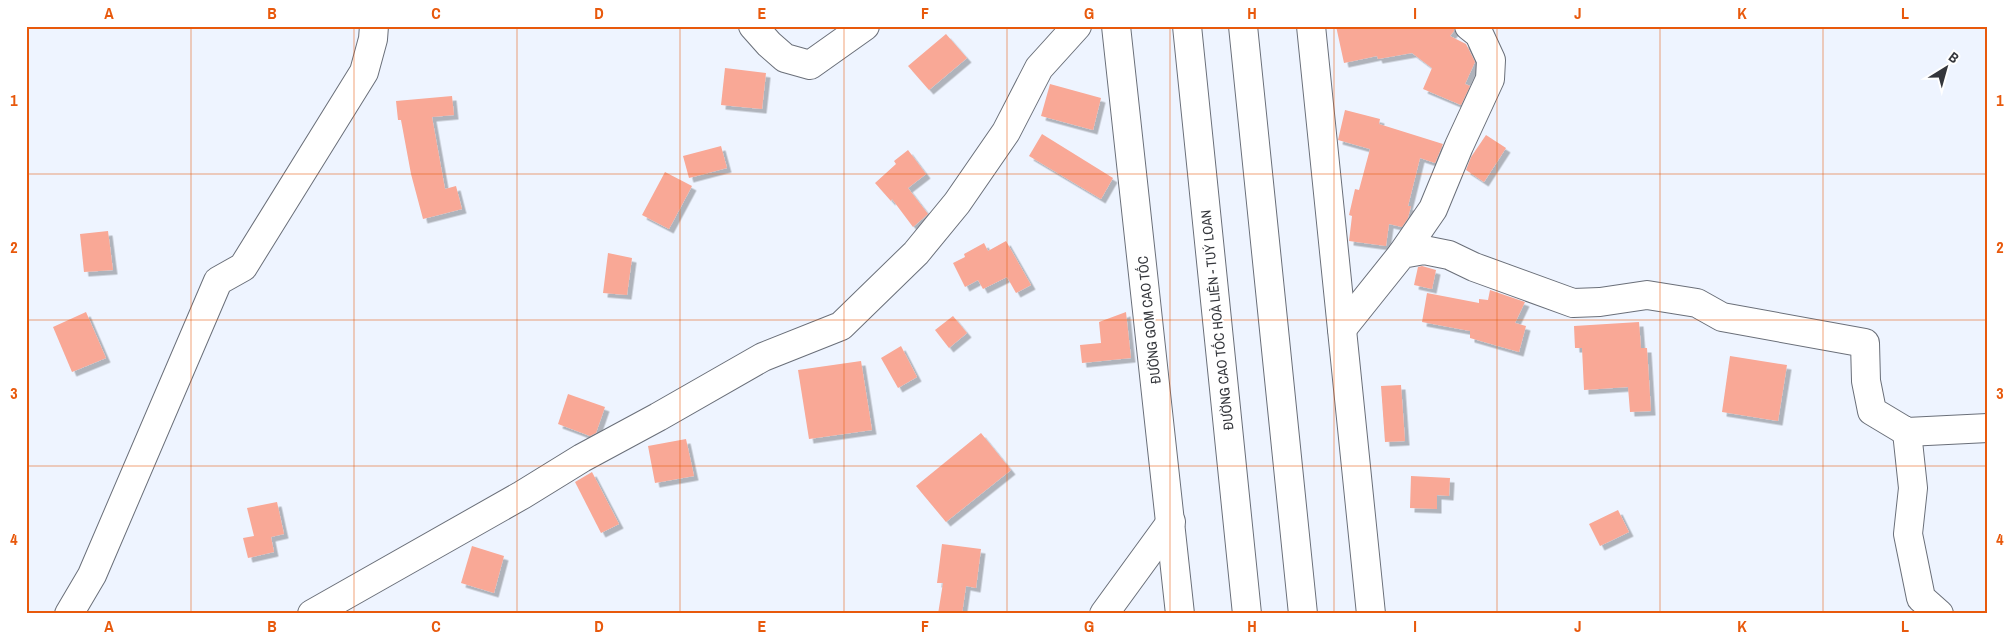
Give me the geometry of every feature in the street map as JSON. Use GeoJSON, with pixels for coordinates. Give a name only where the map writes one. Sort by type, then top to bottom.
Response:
{"type":"FeatureCollection","features":[{"type":"Feature","properties":{"kind":"main road"},"geometry":{"type":"LineString","coordinates":[[69,614],[92,575],[218,281],[243,267],[364,72],[373,39],[374,26]]}},
{"type":"Feature","properties":{"kind":"main road"},"geometry":{"type":"LineString","coordinates":[[753,26],[785,58],[810,65],[865,26]]}},
{"type":"Feature","properties":{"kind":"main road"},"geometry":{"type":"LineString","coordinates":[[312,614],[522,495],[582,458],[763,357],[841,326],[916,253],[957,203],[1006,132],[1039,68],[1077,26]]}},
{"type":"Feature","properties":{"kind":"main road","name":"ĐƯỜNG GOM CAO TỐC"},"geometry":{"type":"LineString","coordinates":[[1116,26],[1180,614]]}},
{"type":"Feature","properties":{"kind":"main road","name":"ĐƯỜNG CAO TỐC HOÀ LIÊN - TUÝ LOAN"},"geometry":{"type":"LineString","coordinates":[[1187,26],[1247,614]]}},
{"type":"Feature","properties":{"kind":"main road"},"geometry":{"type":"LineString","coordinates":[[1243,26],[1303,614]]}},
{"type":"Feature","properties":{"kind":"main road"},"geometry":{"type":"LineString","coordinates":[[1311,26],[1371,614]]}},
{"type":"Feature","properties":{"kind":"main road"},"geometry":{"type":"LineString","coordinates":[[1342,329],[1402,254],[1433,209],[1490,79],[1491,60],[1479,34],[1469,26]]}},
{"type":"Feature","properties":{"kind":"main road"},"geometry":{"type":"LineString","coordinates":[[1402,254],[1424,250],[1449,255],[1474,267],[1574,303],[1600,302],[1647,295],[1697,303],[1722,317],[1865,343],[1866,381],[1872,411],[1907,432],[1988,428]]}},
{"type":"Feature","properties":{"kind":"main road"},"geometry":{"type":"LineString","coordinates":[[1907,432],[1914,488],[1908,534],[1921,598],[1939,614]]}},
{"type":"Feature","properties":{"kind":"main road"},"geometry":{"type":"LineString","coordinates":[[1104,614],[1171,522]]}},
{"type":"Feature","properties":{"kind":"building"},"geometry":{"type":"Polygon","coordinates":[[[1336,26],[1454,26],[1454,31],[1450,36],[1466,44],[1475,62],[1465,84],[1470,86],[1461,105],[1423,89],[1432,68],[1412,53],[1378,59],[1377,56],[1344,63],[1336,26]]]}},
{"type":"Feature","properties":{"kind":"building"},"geometry":{"type":"Polygon","coordinates":[[[946,34],[967,58],[929,90],[908,66],[946,34]]]}},
{"type":"Feature","properties":{"kind":"building"},"geometry":{"type":"Polygon","coordinates":[[[725,68],[766,73],[762,109],[721,105],[725,68]]]}},
{"type":"Feature","properties":{"kind":"building"},"geometry":{"type":"Polygon","coordinates":[[[1050,84],[1101,98],[1093,130],[1041,116],[1050,84]]]}},
{"type":"Feature","properties":{"kind":"building"},"geometry":{"type":"Polygon","coordinates":[[[452,96],[454,115],[432,117],[445,189],[456,186],[462,209],[423,219],[411,174],[401,120],[398,120],[396,101],[452,96]]]}},
{"type":"Feature","properties":{"kind":"building"},"geometry":{"type":"Polygon","coordinates":[[[1345,110],[1380,119],[1379,124],[1443,144],[1435,163],[1420,158],[1408,206],[1411,206],[1408,218],[1402,227],[1389,224],[1386,246],[1349,241],[1352,216],[1349,215],[1355,189],[1359,190],[1370,149],[1338,140],[1345,110]]]}},
{"type":"Feature","properties":{"kind":"building"},"geometry":{"type":"Polygon","coordinates":[[[1042,134],[1113,178],[1101,199],[1029,156],[1042,134]]]}},
{"type":"Feature","properties":{"kind":"building"},"geometry":{"type":"Polygon","coordinates":[[[1486,135],[1506,148],[1484,182],[1466,170],[1471,157],[1486,135]]]}},
{"type":"Feature","properties":{"kind":"building"},"geometry":{"type":"Polygon","coordinates":[[[721,146],[727,168],[689,178],[683,156],[721,146]]]}},
{"type":"Feature","properties":{"kind":"building"},"geometry":{"type":"Polygon","coordinates":[[[908,150],[926,174],[908,188],[928,214],[913,227],[892,199],[891,201],[875,183],[896,164],[894,161],[908,150]]]}},
{"type":"Feature","properties":{"kind":"building"},"geometry":{"type":"Polygon","coordinates":[[[665,172],[692,186],[669,229],[642,215],[665,172]]]}},
{"type":"Feature","properties":{"kind":"building"},"geometry":{"type":"Polygon","coordinates":[[[108,231],[113,270],[84,272],[80,234],[108,231]]]}},
{"type":"Feature","properties":{"kind":"building"},"geometry":{"type":"Polygon","coordinates":[[[1006,241],[1031,285],[1016,293],[1007,277],[983,289],[978,280],[965,287],[953,263],[965,257],[964,254],[984,243],[988,251],[1006,241]]]}},
{"type":"Feature","properties":{"kind":"building"},"geometry":{"type":"Polygon","coordinates":[[[608,253],[632,258],[627,295],[603,293],[608,253]]]}},
{"type":"Feature","properties":{"kind":"building"},"geometry":{"type":"Polygon","coordinates":[[[1422,266],[1436,270],[1432,289],[1414,285],[1418,267],[1422,266]]]}},
{"type":"Feature","properties":{"kind":"building"},"geometry":{"type":"Polygon","coordinates":[[[1490,290],[1525,302],[1515,323],[1526,326],[1519,352],[1470,338],[1470,331],[1422,322],[1427,293],[1479,303],[1479,299],[1488,300],[1490,290]]]}},
{"type":"Feature","properties":{"kind":"building"},"geometry":{"type":"Polygon","coordinates":[[[86,312],[106,358],[72,372],[53,327],[86,312]]]}},
{"type":"Feature","properties":{"kind":"building"},"geometry":{"type":"Polygon","coordinates":[[[1126,312],[1131,358],[1082,363],[1080,345],[1101,343],[1099,322],[1126,312]]]}},
{"type":"Feature","properties":{"kind":"building"},"geometry":{"type":"Polygon","coordinates":[[[953,316],[967,333],[949,348],[935,330],[953,316]]]}},
{"type":"Feature","properties":{"kind":"building"},"geometry":{"type":"Polygon","coordinates":[[[1639,322],[1641,348],[1647,348],[1651,411],[1630,412],[1628,387],[1584,390],[1582,348],[1575,348],[1574,326],[1639,322]]]}},
{"type":"Feature","properties":{"kind":"building"},"geometry":{"type":"Polygon","coordinates":[[[901,346],[917,377],[898,388],[881,358],[901,346]]]}},
{"type":"Feature","properties":{"kind":"building"},"geometry":{"type":"Polygon","coordinates":[[[1730,356],[1787,365],[1778,421],[1722,412],[1730,356]]]}},
{"type":"Feature","properties":{"kind":"building"},"geometry":{"type":"Polygon","coordinates":[[[861,361],[872,430],[809,439],[798,370],[861,361]]]}},
{"type":"Feature","properties":{"kind":"building"},"geometry":{"type":"Polygon","coordinates":[[[1401,385],[1405,441],[1385,442],[1381,386],[1401,385]]]}},
{"type":"Feature","properties":{"kind":"building"},"geometry":{"type":"Polygon","coordinates":[[[568,394],[605,407],[596,433],[590,436],[558,424],[568,394]]]}},
{"type":"Feature","properties":{"kind":"building"},"geometry":{"type":"Polygon","coordinates":[[[981,433],[1011,470],[946,522],[916,486],[981,433]]]}},
{"type":"Feature","properties":{"kind":"building"},"geometry":{"type":"Polygon","coordinates":[[[686,439],[694,476],[655,483],[648,446],[686,439]]]}},
{"type":"Feature","properties":{"kind":"building"},"geometry":{"type":"Polygon","coordinates":[[[592,472],[619,524],[601,533],[575,482],[592,472]]]}},
{"type":"Feature","properties":{"kind":"building"},"geometry":{"type":"Polygon","coordinates":[[[1411,476],[1450,478],[1449,496],[1437,495],[1437,509],[1410,508],[1411,476]]]}},
{"type":"Feature","properties":{"kind":"building"},"geometry":{"type":"Polygon","coordinates":[[[277,502],[284,534],[271,537],[274,552],[248,558],[243,538],[254,536],[247,508],[277,502]]]}},
{"type":"Feature","properties":{"kind":"building"},"geometry":{"type":"Polygon","coordinates":[[[1618,510],[1629,532],[1600,546],[1589,524],[1618,510]]]}},
{"type":"Feature","properties":{"kind":"building"},"geometry":{"type":"Polygon","coordinates":[[[942,544],[981,549],[976,588],[966,586],[962,614],[938,614],[943,583],[937,583],[942,544]]]}},
{"type":"Feature","properties":{"kind":"building"},"geometry":{"type":"Polygon","coordinates":[[[472,546],[504,556],[494,593],[461,583],[472,546]]]}}]}
